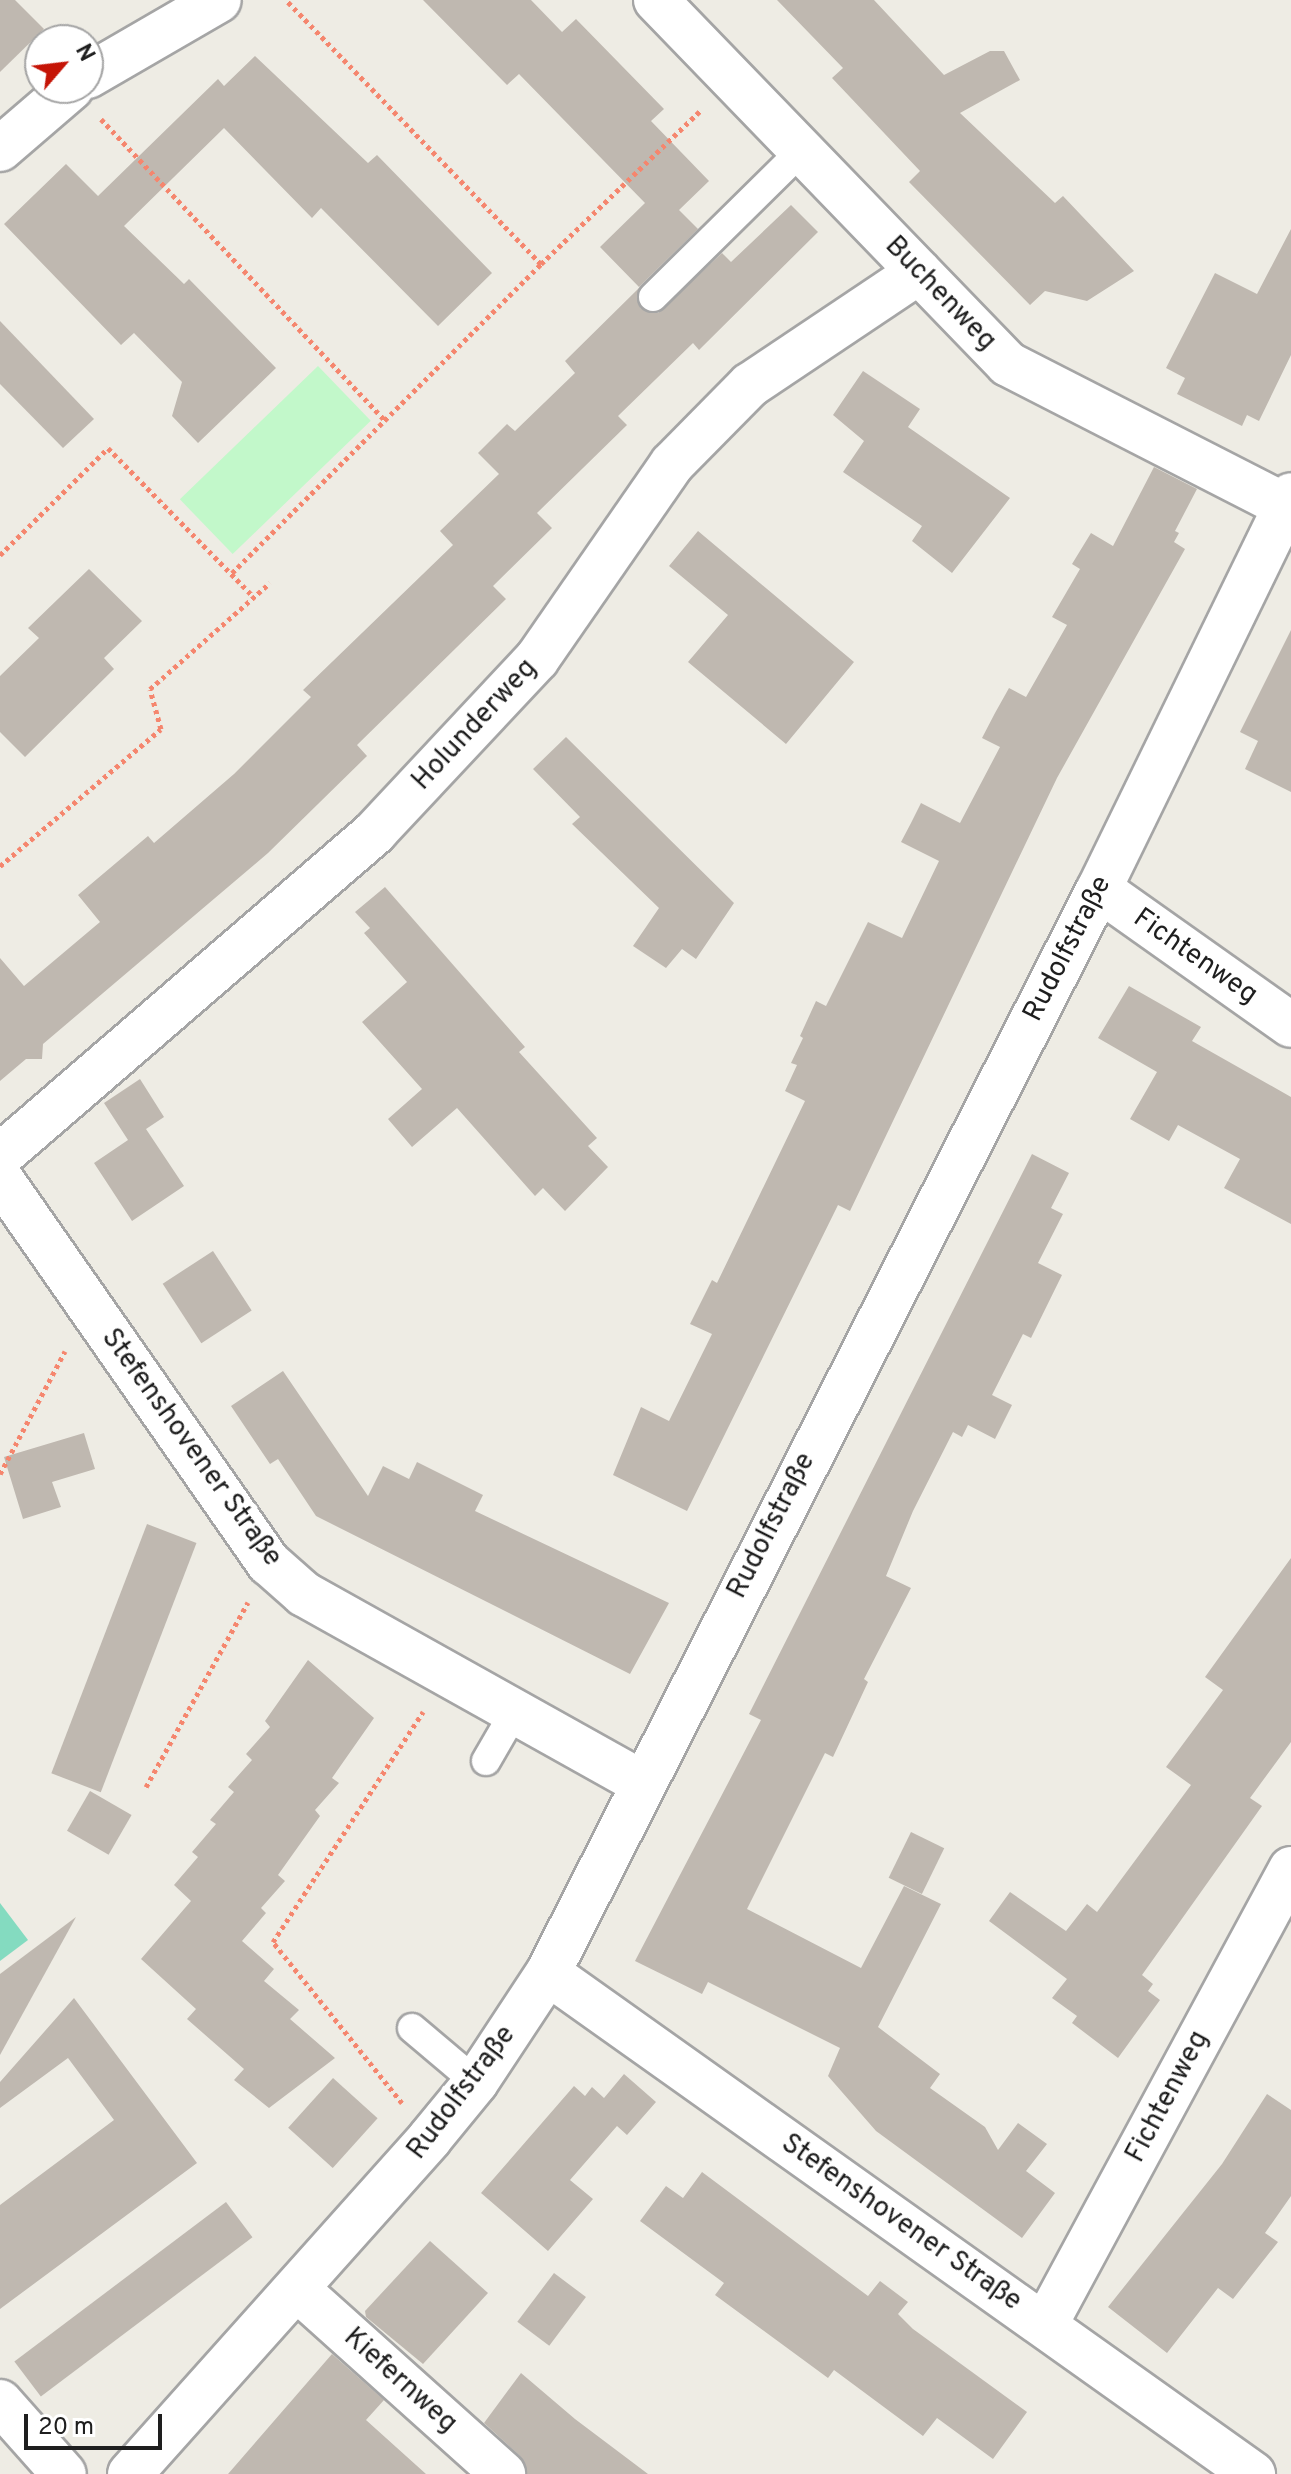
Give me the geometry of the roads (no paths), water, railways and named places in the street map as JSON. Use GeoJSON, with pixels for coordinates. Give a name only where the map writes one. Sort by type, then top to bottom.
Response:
{"type":"FeatureCollection","features":[{"type":"Feature","properties":{"kind":"street"},"geometry":{"type":"LineString","coordinates":[[104,78],[219,0]]}},
{"type":"Feature","properties":{"kind":"street","name":"Buchenweg"},"geometry":{"type":"LineString","coordinates":[[656,0],[1008,364],[1288,500]]}},
{"type":"Feature","properties":{"kind":"street"},"geometry":{"type":"LineString","coordinates":[[0,149],[66,104]]}},
{"type":"Feature","properties":{"kind":"street","name":"Holunderweg"},"geometry":{"type":"LineString","coordinates":[[0,1156],[375,832],[537,659],[672,464],[750,385],[919,272]]}},
{"type":"Feature","properties":{"kind":"street","name":"Rudolfstraße"},"geometry":{"type":"LineString","coordinates":[[130,2474],[430,2138],[476,2082],[548,1973],[641,1782],[1099,889],[1288,500]]}},
{"type":"Feature","properties":{"kind":"street","name":"Fichtenweg"},"geometry":{"type":"LineString","coordinates":[[1099,889],[1291,1025]]}},
{"type":"Feature","properties":{"kind":"street","name":"Stefenshovener Straße"},"geometry":{"type":"LineString","coordinates":[[0,1178],[269,1563],[304,1594],[641,1782]]}},
{"type":"Feature","properties":{"kind":"street","name":"Fichtenweg"},"geometry":{"type":"LineString","coordinates":[[1045,2325],[1291,1869]]}},
{"type":"Feature","properties":{"kind":"street","name":"Stefenshovener Straße"},"geometry":{"type":"LineString","coordinates":[[548,1973],[1253,2474]]}},
{"type":"Feature","properties":{"kind":"street","name":"Kiefernweg"},"geometry":{"type":"LineString","coordinates":[[297,2289],[503,2474]]}},
{"type":"Feature","properties":{"kind":"street"},"geometry":{"type":"LineString","coordinates":[[0,2402],[64,2474]]}},
{"type":"Feature","properties":{"kind":"lane"},"geometry":{"type":"LineString","coordinates":[[653,297],[802,150]]}},
{"type":"Feature","properties":{"kind":"lane"},"geometry":{"type":"LineString","coordinates":[[486,1761],[515,1711]]}},
{"type":"Feature","properties":{"kind":"lane"},"geometry":{"type":"LineString","coordinates":[[412,2028],[476,2082]]}}]}
